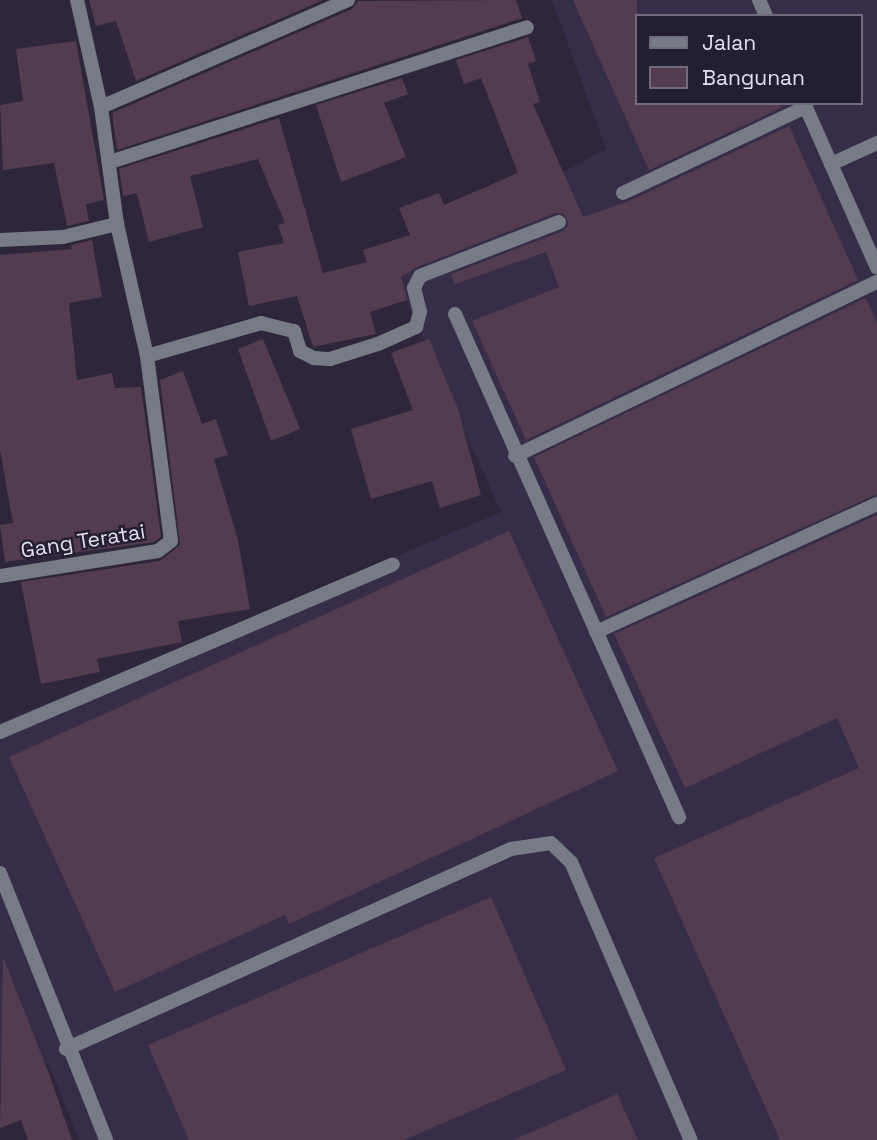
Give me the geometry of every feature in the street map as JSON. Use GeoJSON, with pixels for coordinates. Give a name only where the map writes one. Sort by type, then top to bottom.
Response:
{"type":"FeatureCollection","features":[{"type":"Feature","properties":{"kind":"street"},"geometry":{"type":"LineString","coordinates":[[77,0],[101,107],[117,224],[147,356],[261,323],[294,331],[300,351],[314,358],[330,359],[378,344],[416,327],[420,313],[414,288],[420,276],[559,222]]}},
{"type":"Feature","properties":{"kind":"street"},"geometry":{"type":"LineString","coordinates":[[101,107],[348,0]]}},
{"type":"Feature","properties":{"kind":"street"},"geometry":{"type":"LineString","coordinates":[[110,162],[527,27]]}},
{"type":"Feature","properties":{"kind":"street"},"geometry":{"type":"LineString","coordinates":[[623,193],[805,105],[877,268]]}},
{"type":"Feature","properties":{"kind":"street"},"geometry":{"type":"LineString","coordinates":[[831,163],[877,143]]}},
{"type":"Feature","properties":{"kind":"street"},"geometry":{"type":"LineString","coordinates":[[0,240],[63,237],[117,224]]}},
{"type":"Feature","properties":{"kind":"street"},"geometry":{"type":"LineString","coordinates":[[514,456],[877,282]]}},
{"type":"Feature","properties":{"kind":"street"},"geometry":{"type":"LineString","coordinates":[[455,314],[514,456],[678,817]]}},
{"type":"Feature","properties":{"kind":"street","name":"Gang Teratai"},"geometry":{"type":"LineString","coordinates":[[0,575],[158,551],[171,541],[147,356]]}},
{"type":"Feature","properties":{"kind":"street"},"geometry":{"type":"LineString","coordinates":[[596,632],[877,504]]}},
{"type":"Feature","properties":{"kind":"street"},"geometry":{"type":"LineString","coordinates":[[0,732],[393,564]]}},
{"type":"Feature","properties":{"kind":"street"},"geometry":{"type":"LineString","coordinates":[[66,1049],[511,849],[551,843],[571,862],[691,1140]]}},
{"type":"Feature","properties":{"kind":"street"},"geometry":{"type":"LineString","coordinates":[[0,873],[66,1049],[106,1140]]}},
{"type":"Feature","properties":{"kind":"shaded area"},"geometry":{"type":"Polygon","coordinates":[[[552,0],[877,0],[877,1140],[79,1140],[49,1064],[0,1085],[0,723],[501,512],[390,264],[606,149],[552,0]]]}},
{"type":"Feature","properties":{"kind":"building"},"geometry":{"type":"Polygon","coordinates":[[[89,0],[323,0],[136,81],[116,21],[96,26],[89,0]]]}},
{"type":"Feature","properties":{"kind":"building"},"geometry":{"type":"Polygon","coordinates":[[[516,0],[522,18],[117,150],[112,113],[352,9],[358,1],[516,0]]]}},
{"type":"Feature","properties":{"kind":"building"},"geometry":{"type":"Polygon","coordinates":[[[573,0],[637,0],[636,105],[780,105],[781,108],[649,170],[573,0]]]}},
{"type":"Feature","properties":{"kind":"building"},"geometry":{"type":"Polygon","coordinates":[[[528,37],[536,61],[528,64],[540,102],[533,104],[583,217],[627,202],[789,126],[858,280],[526,440],[472,321],[559,287],[546,252],[455,284],[451,274],[563,231],[569,223],[564,214],[556,213],[417,267],[401,277],[407,300],[370,312],[376,334],[313,347],[297,296],[249,306],[238,252],[284,243],[278,225],[285,223],[258,159],[190,176],[203,227],[149,242],[137,193],[123,196],[119,169],[279,118],[323,273],[367,262],[363,250],[410,235],[399,208],[439,193],[444,205],[518,173],[481,78],[464,84],[456,60],[528,37]]]}},
{"type":"Feature","properties":{"kind":"building"},"geometry":{"type":"Polygon","coordinates":[[[76,41],[104,200],[86,204],[89,221],[67,226],[54,163],[3,170],[0,105],[23,101],[16,49],[76,41]]]}},
{"type":"Feature","properties":{"kind":"building"},"geometry":{"type":"Polygon","coordinates":[[[402,78],[408,94],[384,103],[406,157],[341,182],[316,105],[402,78]]]}},
{"type":"Feature","properties":{"kind":"building"},"geometry":{"type":"Polygon","coordinates":[[[92,240],[102,297],[69,303],[77,380],[112,373],[115,388],[141,387],[161,537],[154,542],[5,562],[0,525],[13,523],[0,450],[0,255],[72,249],[71,245],[92,240]]]}},
{"type":"Feature","properties":{"kind":"building"},"geometry":{"type":"Polygon","coordinates":[[[866,298],[877,323],[877,494],[606,617],[534,457],[866,298]]]}},
{"type":"Feature","properties":{"kind":"building"},"geometry":{"type":"Polygon","coordinates":[[[263,339],[300,429],[271,441],[238,349],[263,339]]]}},
{"type":"Feature","properties":{"kind":"building"},"geometry":{"type":"Polygon","coordinates":[[[429,339],[458,409],[481,495],[440,508],[432,481],[371,499],[351,429],[413,410],[391,353],[429,339]]]}},
{"type":"Feature","properties":{"kind":"building"},"geometry":{"type":"Polygon","coordinates":[[[183,371],[202,424],[216,419],[228,455],[214,459],[238,540],[250,609],[178,621],[182,642],[97,659],[100,672],[41,684],[21,582],[160,561],[180,545],[160,380],[183,371]]]}},
{"type":"Feature","properties":{"kind":"building"},"geometry":{"type":"Polygon","coordinates":[[[877,515],[877,1140],[780,1140],[654,858],[859,768],[837,718],[685,788],[614,634],[877,515]]]}},
{"type":"Feature","properties":{"kind":"building"},"geometry":{"type":"Polygon","coordinates":[[[509,531],[618,771],[289,924],[285,915],[115,992],[9,757],[509,531]]]}},
{"type":"Feature","properties":{"kind":"building"},"geometry":{"type":"Polygon","coordinates":[[[491,897],[566,1070],[404,1140],[189,1140],[148,1045],[491,897]]]}},
{"type":"Feature","properties":{"kind":"building"},"geometry":{"type":"Polygon","coordinates":[[[3,957],[72,1140],[28,1140],[21,1120],[0,1128],[3,957]]]}},
{"type":"Feature","properties":{"kind":"building"},"geometry":{"type":"Polygon","coordinates":[[[617,1094],[638,1140],[513,1140],[582,1110],[617,1094]]]}}]}
